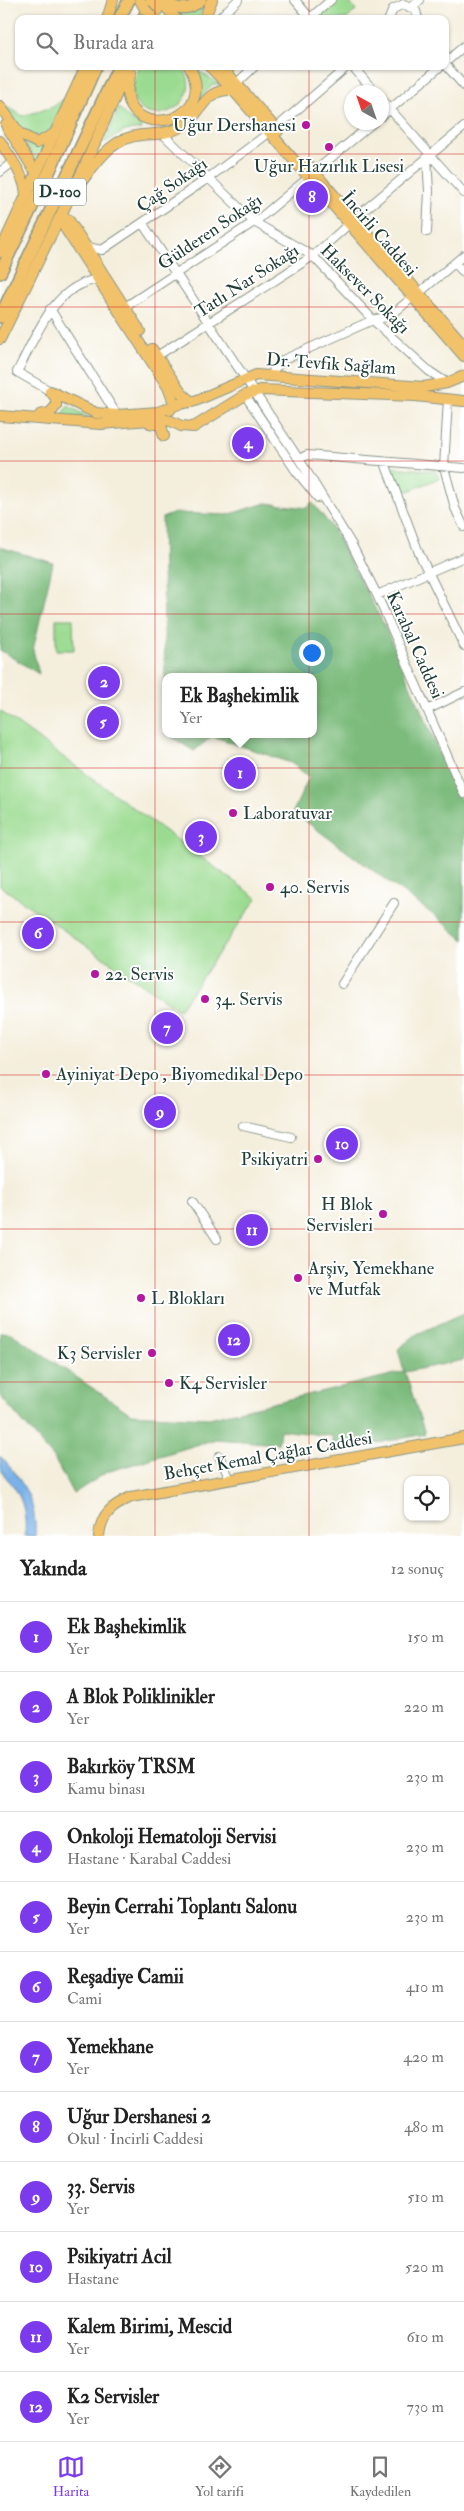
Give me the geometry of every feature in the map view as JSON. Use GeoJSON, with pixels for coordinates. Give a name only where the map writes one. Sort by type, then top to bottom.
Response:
{"type":"FeatureCollection","features":[{"type":"Feature","properties":{"kind":"highway"},"geometry":{"type":"LineString","coordinates":[[121,15],[129,0]]}},
{"type":"Feature","properties":{"kind":"highway","name":"D-100"},"geometry":{"type":"LineString","coordinates":[[0,272],[50,170],[94,70]]}},
{"type":"Feature","properties":{"kind":"highway","name":"D-100"},"geometry":{"type":"LineString","coordinates":[[0,317],[117,70]]}},
{"type":"Feature","properties":{"kind":"main road"},"geometry":{"type":"LineString","coordinates":[[108,15],[113,0]]}},
{"type":"Feature","properties":{"kind":"main road"},"geometry":{"type":"LineString","coordinates":[[163,2],[173,7],[184,9],[195,6],[202,0]]}},
{"type":"Feature","properties":{"kind":"main road"},"geometry":{"type":"LineString","coordinates":[[206,15],[212,0]]}},
{"type":"Feature","properties":{"kind":"main road"},"geometry":{"type":"LineString","coordinates":[[155,15],[163,2]]}},
{"type":"Feature","properties":{"kind":"main road"},"geometry":{"type":"LineString","coordinates":[[163,2],[173,15]]}},
{"type":"Feature","properties":{"kind":"main road"},"geometry":{"type":"LineString","coordinates":[[0,252],[3,236],[26,197],[84,70]]}},
{"type":"Feature","properties":{"kind":"main road"},"geometry":{"type":"LineString","coordinates":[[0,339],[68,200],[127,70]]}},
{"type":"Feature","properties":{"kind":"main road"},"geometry":{"type":"LineString","coordinates":[[132,70],[127,88],[132,106],[149,120],[163,122],[178,116],[189,106],[194,85],[190,70]]}},
{"type":"Feature","properties":{"kind":"main road","name":"İncirli Caddesi"},"geometry":{"type":"LineString","coordinates":[[215,70],[235,84]]}},
{"type":"Feature","properties":{"kind":"main road","name":"İncirli Caddesi"},"geometry":{"type":"LineString","coordinates":[[224,70],[273,130],[416,295],[464,356]]}},
{"type":"Feature","properties":{"kind":"main road"},"geometry":{"type":"LineString","coordinates":[[68,200],[100,157],[119,141],[129,137],[162,133],[179,128],[211,95],[235,84],[227,70]]}},
{"type":"Feature","properties":{"kind":"main road"},"geometry":{"type":"LineString","coordinates":[[0,106],[20,133],[31,141],[37,143],[44,141],[56,132]]}},
{"type":"Feature","properties":{"kind":"main road"},"geometry":{"type":"LineString","coordinates":[[0,116],[31,171],[0,130]]}},
{"type":"Feature","properties":{"kind":"main road"},"geometry":{"type":"LineString","coordinates":[[0,140],[26,186],[26,197]]}},
{"type":"Feature","properties":{"kind":"main road"},"geometry":{"type":"LineString","coordinates":[[171,421],[171,408],[174,403],[170,389],[98,280],[66,222],[87,248],[182,394],[207,408],[208,414],[205,421]]}},
{"type":"Feature","properties":{"kind":"main road","name":"İncirli Caddesi"},"geometry":{"type":"LineString","coordinates":[[416,295],[464,344]]}},
{"type":"Feature","properties":{"kind":"main road","name":"Dr. Tevfik Sağlam"},"geometry":{"type":"LineString","coordinates":[[195,401],[256,375],[424,387],[447,383],[464,376]]}},
{"type":"Feature","properties":{"kind":"main road"},"geometry":{"type":"LineString","coordinates":[[415,396],[464,382]]}},
{"type":"Feature","properties":{"kind":"main road"},"geometry":{"type":"LineString","coordinates":[[50,391],[96,413],[116,415],[158,412],[179,404],[195,401]]}},
{"type":"Feature","properties":{"kind":"main road"},"geometry":{"type":"LineString","coordinates":[[16,417],[45,415],[52,412],[57,403],[50,391]]}},
{"type":"Feature","properties":{"kind":"main road"},"geometry":{"type":"LineString","coordinates":[[0,416],[101,424],[127,420],[171,421],[181,426],[194,427],[248,393],[319,391],[415,396],[464,401]]}},
{"type":"Feature","properties":{"kind":"main road"},"geometry":{"type":"LineString","coordinates":[[127,420],[134,423],[161,425],[164,436]]}},
{"type":"Feature","properties":{"kind":"main road","name":"Behçet Kemal Çağlar Caddesi"},"geometry":{"type":"LineString","coordinates":[[99,1536],[101,1523],[107,1511],[131,1496],[464,1438]]}},
{"type":"Feature","properties":{"kind":"street"},"geometry":{"type":"LineString","coordinates":[[222,15],[238,0]]}},
{"type":"Feature","properties":{"kind":"street"},"geometry":{"type":"LineString","coordinates":[[295,0],[308,15]]}},
{"type":"Feature","properties":{"kind":"street"},"geometry":{"type":"LineString","coordinates":[[314,15],[331,0]]}},
{"type":"Feature","properties":{"kind":"street"},"geometry":{"type":"LineString","coordinates":[[390,0],[396,6]]}},
{"type":"Feature","properties":{"kind":"street"},"geometry":{"type":"LineString","coordinates":[[412,7],[420,0]]}},
{"type":"Feature","properties":{"kind":"street"},"geometry":{"type":"LineString","coordinates":[[390,15],[396,6],[404,4],[412,7],[416,15]]}},
{"type":"Feature","properties":{"kind":"street"},"geometry":{"type":"LineString","coordinates":[[449,59],[464,46]]}},
{"type":"Feature","properties":{"kind":"street"},"geometry":{"type":"LineString","coordinates":[[449,68],[464,86]]}},
{"type":"Feature","properties":{"kind":"street"},"geometry":{"type":"LineString","coordinates":[[235,84],[251,70]]}},
{"type":"Feature","properties":{"kind":"street","name":"Çağ Sokağı"},"geometry":{"type":"LineString","coordinates":[[87,248],[102,250],[208,179],[273,130],[343,70]]}},
{"type":"Feature","properties":{"kind":"street"},"geometry":{"type":"LineString","coordinates":[[356,70],[369,85]]}},
{"type":"Feature","properties":{"kind":"street"},"geometry":{"type":"LineString","coordinates":[[436,70],[390,109],[428,156],[464,193]]}},
{"type":"Feature","properties":{"kind":"street","name":"Tatlı Nar Sokağı"},"geometry":{"type":"LineString","coordinates":[[157,356],[313,256],[464,127]]}},
{"type":"Feature","properties":{"kind":"street","name":"Gülderen Sokağı"},"geometry":{"type":"LineString","coordinates":[[125,307],[254,222],[365,130]]}},
{"type":"Feature","properties":{"kind":"street","name":"Haksever Sokağı"},"geometry":{"type":"LineString","coordinates":[[166,137],[254,222],[313,256],[373,320],[429,371],[447,383]]}},
{"type":"Feature","properties":{"kind":"street"},"geometry":{"type":"LineString","coordinates":[[427,232],[428,156]]}},
{"type":"Feature","properties":{"kind":"street"},"geometry":{"type":"LineString","coordinates":[[0,172],[13,162]]}},
{"type":"Feature","properties":{"kind":"street","name":"Karabal Caddesi"},"geometry":{"type":"LineString","coordinates":[[143,224],[245,379],[248,393],[296,471],[331,512]]}},
{"type":"Feature","properties":{"kind":"street"},"geometry":{"type":"LineString","coordinates":[[272,375],[274,369],[285,359],[373,320],[390,316],[464,255]]}},
{"type":"Feature","properties":{"kind":"street"},"geometry":{"type":"LineString","coordinates":[[455,263],[464,273]]}},
{"type":"Feature","properties":{"kind":"street"},"geometry":{"type":"LineString","coordinates":[[50,391],[17,372],[50,309],[73,288],[82,283],[98,280]]}},
{"type":"Feature","properties":{"kind":"street"},"geometry":{"type":"LineString","coordinates":[[50,309],[116,415]]}},
{"type":"Feature","properties":{"kind":"street"},"geometry":{"type":"LineString","coordinates":[[424,387],[430,379],[429,371]]}},
{"type":"Feature","properties":{"kind":"street","name":"Karabal Caddesi"},"geometry":{"type":"LineString","coordinates":[[248,393],[299,460],[352,545],[377,595],[464,794]]}},
{"type":"Feature","properties":{"kind":"street"},"geometry":{"type":"LineString","coordinates":[[448,400],[444,468],[455,508],[464,527]]}},
{"type":"Feature","properties":{"kind":"street"},"geometry":{"type":"LineString","coordinates":[[299,460],[307,455],[444,468],[464,468]]}},
{"type":"Feature","properties":{"kind":"street"},"geometry":{"type":"LineString","coordinates":[[385,463],[400,507],[464,646]]}},
{"type":"Feature","properties":{"kind":"street"},"geometry":{"type":"LineString","coordinates":[[377,595],[464,557]]}},
{"type":"Feature","properties":{"kind":"street"},"geometry":{"type":"LineString","coordinates":[[427,710],[464,692]]}},
{"type":"Feature","properties":{"kind":"street"},"geometry":{"type":"LineString","coordinates":[[342,984],[394,903]]}},
{"type":"Feature","properties":{"kind":"street"},"geometry":{"type":"LineString","coordinates":[[243,1126],[291,1137]]}},
{"type":"Feature","properties":{"kind":"street"},"geometry":{"type":"LineString","coordinates":[[192,1201],[217,1240]]}},
{"type":"Feature","properties":{"kind":"street"},"geometry":{"type":"LineString","coordinates":[[219,1456],[230,1479]]}},
{"type":"Feature","properties":{"kind":"green space"},"geometry":{"type":"Polygon","coordinates":[[[338,0],[347,0],[356,10],[351,15],[322,15],[338,0]]]}},
{"type":"Feature","properties":{"kind":"green space"},"geometry":{"type":"Polygon","coordinates":[[[202,8],[200,15],[179,15],[177,13],[191,12],[202,8]]]}},
{"type":"Feature","properties":{"kind":"green space"},"geometry":{"type":"Polygon","coordinates":[[[138,70],[184,70],[188,81],[187,94],[180,104],[170,111],[158,114],[146,112],[137,105],[133,92],[138,70]]]}},
{"type":"Feature","properties":{"kind":"green space"},"geometry":{"type":"Polygon","coordinates":[[[197,70],[221,85],[213,84],[200,99],[198,98],[197,70]]]}},
{"type":"Feature","properties":{"kind":"green space"},"geometry":{"type":"Polygon","coordinates":[[[65,98],[52,128],[39,137],[32,136],[21,129],[1,103],[23,116],[53,107],[65,98]]]}},
{"type":"Feature","properties":{"kind":"green space"},"geometry":{"type":"Polygon","coordinates":[[[119,108],[127,117],[141,126],[142,129],[125,131],[104,143],[119,108]]]}},
{"type":"Feature","properties":{"kind":"green space"},"geometry":{"type":"Polygon","coordinates":[[[23,141],[30,145],[46,145],[38,162],[23,141]]]}},
{"type":"Feature","properties":{"kind":"green space"},"geometry":{"type":"Polygon","coordinates":[[[68,406],[90,418],[62,416],[68,406]]]}},
{"type":"Feature","properties":{"kind":"green space"},"geometry":{"type":"Polygon","coordinates":[[[391,467],[436,471],[439,478],[402,494],[391,467]]]}},
{"type":"Feature","properties":{"kind":"green space"},"geometry":{"type":"Polygon","coordinates":[[[312,502],[331,526],[383,623],[464,808],[464,940],[435,916],[293,812],[309,777],[291,763],[218,738],[317,738],[317,673],[165,673],[162,518],[175,513],[227,515],[266,503],[307,508],[312,502]]]}},
{"type":"Feature","properties":{"kind":"green space"},"geometry":{"type":"Polygon","coordinates":[[[0,547],[53,563],[33,650],[39,674],[0,650],[0,547]]]}},
{"type":"Feature","properties":{"kind":"green space"},"geometry":{"type":"Polygon","coordinates":[[[56,619],[73,619],[74,650],[56,650],[56,619]]]}},
{"type":"Feature","properties":{"kind":"green space"},"geometry":{"type":"Polygon","coordinates":[[[0,711],[257,898],[179,1010],[0,886],[0,711]]]}},
{"type":"Feature","properties":{"kind":"green space"},"geometry":{"type":"Polygon","coordinates":[[[173,738],[210,738],[194,751],[173,738]]]}},
{"type":"Feature","properties":{"kind":"green space"},"geometry":{"type":"Polygon","coordinates":[[[464,1313],[464,1360],[405,1372],[425,1434],[335,1451],[332,1436],[280,1430],[278,1444],[216,1439],[107,1472],[73,1494],[54,1458],[0,1396],[0,1332],[11,1333],[131,1414],[209,1418],[404,1372],[398,1349],[417,1334],[464,1313]]]}},
{"type":"Feature","properties":{"kind":"water"},"geometry":{"type":"Polygon","coordinates":[[[0,1456],[27,1492],[34,1512],[35,1536],[25,1536],[24,1509],[15,1488],[3,1473],[0,1456]]]}},
{"type":"Feature","properties":{"kind":"tunnel"},"geometry":{"type":"LineString","coordinates":[[33,168],[59,206]]}},
{"type":"Feature","properties":{"kind":"tunnel"},"geometry":{"type":"LineString","coordinates":[[28,174],[55,212]]}},
{"type":"Feature","properties":{"kind":"place","name":"Uğur Dershanesi"},"geometry":{"type":"Point","coordinates":[306,125]}},
{"type":"Feature","properties":{"kind":"place","name":"Uğur Hazırlık Lisesi"},"geometry":{"type":"Point","coordinates":[329,147]}},
{"type":"Feature","properties":{"kind":"place","name":"Uğur Dershanesi 2"},"geometry":{"type":"Point","coordinates":[312,197]}},
{"type":"Feature","properties":{"kind":"place","name":"Onkoloji Hematoloji Servisi"},"geometry":{"type":"Point","coordinates":[248,443]}},
{"type":"Feature","properties":{"kind":"place","name":"A Blok Poliklinikler"},"geometry":{"type":"Point","coordinates":[104,682]}},
{"type":"Feature","properties":{"kind":"place","name":"Beyin Cerrahi Toplantı Salonu"},"geometry":{"type":"Point","coordinates":[103,722]}},
{"type":"Feature","properties":{"kind":"place","name":"Ek Başhekimlik"},"geometry":{"type":"Point","coordinates":[240,773]}},
{"type":"Feature","properties":{"kind":"place","name":"Laboratuvar"},"geometry":{"type":"Point","coordinates":[233,813]}},
{"type":"Feature","properties":{"kind":"place","name":"Bakırköy TRSM"},"geometry":{"type":"Point","coordinates":[201,837]}},
{"type":"Feature","properties":{"kind":"place","name":"40. Servis"},"geometry":{"type":"Point","coordinates":[270,887]}},
{"type":"Feature","properties":{"kind":"place","name":"Reşadiye Camii"},"geometry":{"type":"Point","coordinates":[38,933]}},
{"type":"Feature","properties":{"kind":"place","name":"22. Servis"},"geometry":{"type":"Point","coordinates":[95,974]}},
{"type":"Feature","properties":{"kind":"place","name":"34. Servis"},"geometry":{"type":"Point","coordinates":[205,999]}},
{"type":"Feature","properties":{"kind":"place","name":"Yemekhane"},"geometry":{"type":"Point","coordinates":[167,1028]}},
{"type":"Feature","properties":{"kind":"place","name":"Ayiniyat Depo , Biyomedikal Depo"},"geometry":{"type":"Point","coordinates":[46,1074]}},
{"type":"Feature","properties":{"kind":"place","name":"33. Servis"},"geometry":{"type":"Point","coordinates":[160,1112]}},
{"type":"Feature","properties":{"kind":"place","name":"Psikiyatri Acil"},"geometry":{"type":"Point","coordinates":[342,1144]}},
{"type":"Feature","properties":{"kind":"place","name":"Psikiyatri"},"geometry":{"type":"Point","coordinates":[318,1159]}},
{"type":"Feature","properties":{"kind":"place","name":"H Blok Servisleri"},"geometry":{"type":"Point","coordinates":[383,1214]}},
{"type":"Feature","properties":{"kind":"place","name":"Kalem Birimi, Mescid"},"geometry":{"type":"Point","coordinates":[252,1230]}},
{"type":"Feature","properties":{"kind":"place","name":"Arşiv, Yemekhane ve Mutfak"},"geometry":{"type":"Point","coordinates":[298,1278]}},
{"type":"Feature","properties":{"kind":"place","name":"L Blokları"},"geometry":{"type":"Point","coordinates":[141,1298]}},
{"type":"Feature","properties":{"kind":"place","name":"K2 Servisler"},"geometry":{"type":"Point","coordinates":[234,1340]}},
{"type":"Feature","properties":{"kind":"place","name":"K3 Servisler"},"geometry":{"type":"Point","coordinates":[152,1353]}},
{"type":"Feature","properties":{"kind":"place","name":"K4 Servisler"},"geometry":{"type":"Point","coordinates":[169,1383]}}]}
